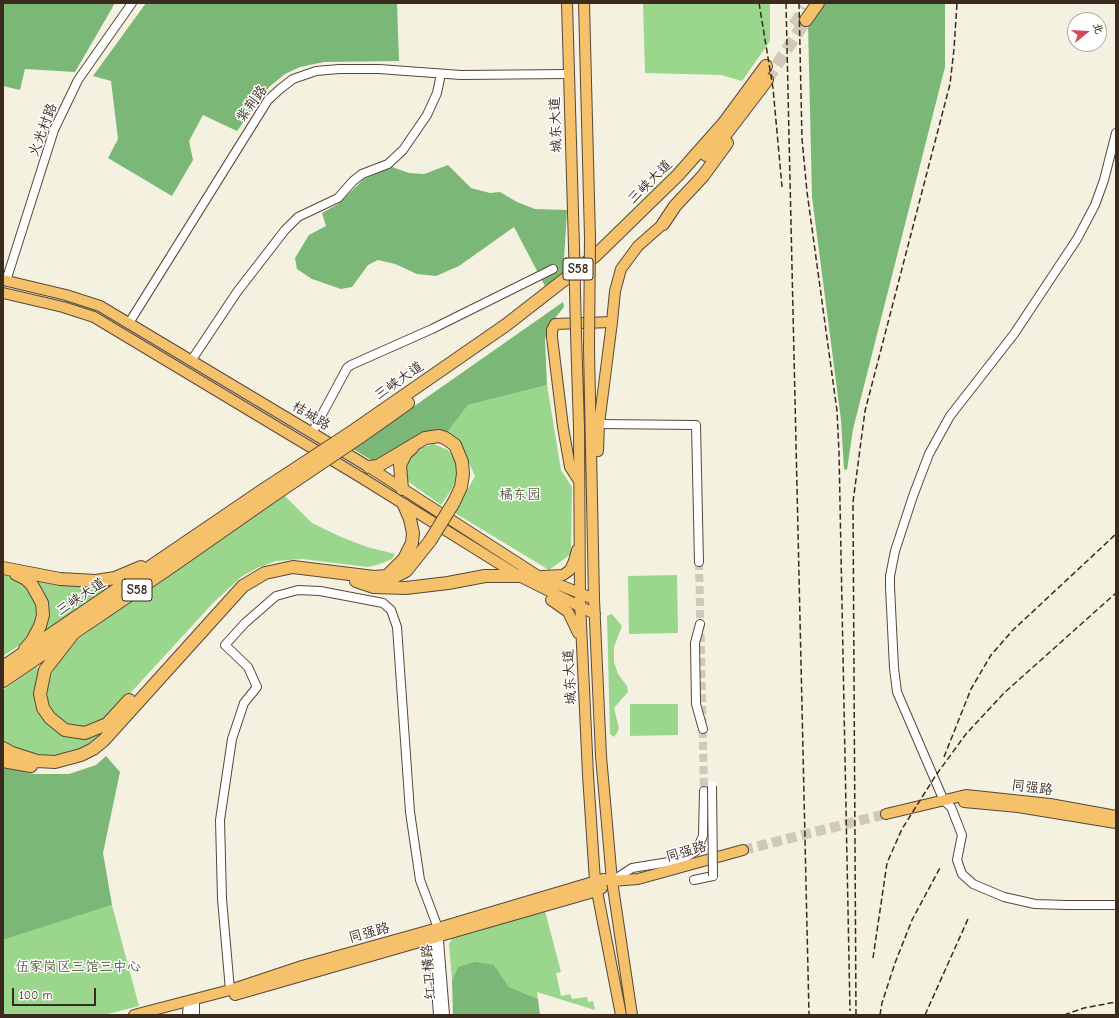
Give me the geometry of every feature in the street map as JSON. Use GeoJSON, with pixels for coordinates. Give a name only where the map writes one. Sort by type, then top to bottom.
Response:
{"type":"FeatureCollection","features":[{"type":"Feature","properties":{"kind":"highway"},"geometry":{"type":"LineString","coordinates":[[807,10],[818,3]]}},
{"type":"Feature","properties":{"kind":"highway","name":"三峡大道"},"geometry":{"type":"LineString","coordinates":[[357,434],[506,325],[596,254],[678,175],[724,123],[766,66]]}},
{"type":"Feature","properties":{"kind":"highway","name":"三峡大道"},"geometry":{"type":"LineString","coordinates":[[8,664],[157,564],[180,545],[267,494],[506,333],[600,260],[649,214],[725,135],[767,80],[749,114],[703,176],[675,206],[663,224]]}},
{"type":"Feature","properties":{"kind":"highway"},"geometry":{"type":"LineString","coordinates":[[3,761],[48,769],[68,767],[85,762],[100,754],[134,719],[248,592],[260,583],[281,574],[296,573],[356,581],[386,581],[397,577],[410,567],[453,501],[461,486],[463,474],[462,462],[455,445],[439,436],[425,438],[378,466],[369,467]]}},
{"type":"Feature","properties":{"kind":"highway"},"geometry":{"type":"LineString","coordinates":[[402,489],[400,465],[406,453],[427,440],[440,440],[452,447],[459,464],[457,487],[453,501]]}},
{"type":"Feature","properties":{"kind":"highway","name":"三峡大道"},"geometry":{"type":"LineString","coordinates":[[3,681],[168,569],[267,494]]}},
{"type":"Feature","properties":{"kind":"highway"},"geometry":{"type":"LineString","coordinates":[[387,576],[404,559],[412,543],[413,533],[410,519],[404,505]]}},
{"type":"Feature","properties":{"kind":"highway"},"geometry":{"type":"LineString","coordinates":[[76,630],[45,670],[40,694],[43,708],[57,725],[74,733],[85,733],[107,724],[186,639],[243,586],[265,574],[293,567],[374,577],[387,576],[395,574],[407,566],[428,540]]}},
{"type":"Feature","properties":{"kind":"highway"},"geometry":{"type":"LineString","coordinates":[[3,568],[60,579],[103,580],[115,578],[136,571],[180,545]]}},
{"type":"Feature","properties":{"kind":"highway"},"geometry":{"type":"LineString","coordinates":[[3,571],[10,572],[26,579],[38,592],[42,602],[43,615],[40,626],[32,641],[8,664]]}},
{"type":"Feature","properties":{"kind":"highway"},"geometry":{"type":"LineString","coordinates":[[356,581],[374,587],[406,588],[448,584],[486,576],[519,576]]}},
{"type":"Feature","properties":{"kind":"highway"},"geometry":{"type":"LineString","coordinates":[[3,748],[12,753],[36,761],[55,762],[81,755],[93,749],[104,740],[243,586]]}},
{"type":"Feature","properties":{"kind":"highway"},"geometry":{"type":"LineString","coordinates":[[3,753],[21,761],[49,766],[84,759],[112,741]]}},
{"type":"Feature","properties":{"kind":"main road","name":"城东大道"},"geometry":{"type":"LineString","coordinates":[[567,3],[579,428],[580,608],[596,886],[614,985],[622,1015]]}},
{"type":"Feature","properties":{"kind":"main road","name":"城东大道"},"geometry":{"type":"LineString","coordinates":[[584,3],[590,238],[589,348],[594,599],[601,756],[612,881],[632,1015]]}},
{"type":"Feature","properties":{"kind":"main road"},"geometry":{"type":"LineString","coordinates":[[594,565],[599,424],[615,291],[621,269],[638,246],[663,224]]}},
{"type":"Feature","properties":{"kind":"main road","name":"桔城路"},"geometry":{"type":"LineString","coordinates":[[5,281],[66,295],[100,306],[369,467],[538,576],[594,599]]}},
{"type":"Feature","properties":{"kind":"main road","name":"桔城路"},"geometry":{"type":"LineString","coordinates":[[3,293],[63,307],[94,317],[362,478],[519,576],[580,608],[595,614]]}},
{"type":"Feature","properties":{"kind":"main road"},"geometry":{"type":"LineString","coordinates":[[579,481],[570,467],[563,427],[552,330],[555,324],[612,322]]}},
{"type":"Feature","properties":{"kind":"main road"},"geometry":{"type":"LineString","coordinates":[[538,576],[563,575],[570,570],[580,541]]}},
{"type":"Feature","properties":{"kind":"main road"},"geometry":{"type":"LineString","coordinates":[[519,576],[568,612],[576,624],[582,644]]}},
{"type":"Feature","properties":{"kind":"main road","name":"同强路"},"geometry":{"type":"LineString","coordinates":[[886,814],[944,801],[958,796],[978,796],[1050,804],[1116,816]]}},
{"type":"Feature","properties":{"kind":"main road","name":"同强路"},"geometry":{"type":"LineString","coordinates":[[944,801],[1018,807],[1116,824]]}},
{"type":"Feature","properties":{"kind":"main road","name":"同强路"},"geometry":{"type":"LineString","coordinates":[[158,1015],[191,1008],[596,886],[603,879],[612,881],[638,880],[743,850]]}},
{"type":"Feature","properties":{"kind":"main road","name":"同强路"},"geometry":{"type":"LineString","coordinates":[[134,1015],[191,1008],[230,990],[302,966],[436,933]]}},
{"type":"Feature","properties":{"kind":"main road"},"geometry":{"type":"LineString","coordinates":[[626,980],[637,1015]]}},
{"type":"Feature","properties":{"kind":"main road"},"geometry":{"type":"LineString","coordinates":[[614,985],[617,1015]]}},
{"type":"Feature","properties":{"kind":"street","name":"火光村路"},"geometry":{"type":"LineString","coordinates":[[5,281],[54,130],[78,80],[132,3]]}},
{"type":"Feature","properties":{"kind":"street","name":"紫荆路"},"geometry":{"type":"LineString","coordinates":[[129,323],[268,100],[293,80],[307,74],[329,70],[379,69],[440,74],[569,74]]}},
{"type":"Feature","properties":{"kind":"street"},"geometry":{"type":"LineString","coordinates":[[191,361],[237,292],[285,230],[298,217],[338,198],[353,181],[362,174],[388,164],[403,150],[427,115],[436,93],[440,74]]}},
{"type":"Feature","properties":{"kind":"street"},"geometry":{"type":"LineString","coordinates":[[1116,133],[1096,205],[1077,239],[1014,334],[950,416],[929,454],[913,496],[895,551],[890,576],[897,692],[944,801],[951,807],[962,835],[958,860],[962,874],[973,884],[1004,897],[1035,904],[1116,905]]}},
{"type":"Feature","properties":{"kind":"street"},"geometry":{"type":"LineString","coordinates":[[312,433],[347,368],[351,365],[432,329],[553,269]]}},
{"type":"Feature","properties":{"kind":"street"},"geometry":{"type":"LineString","coordinates":[[599,424],[696,425],[699,562]]}},
{"type":"Feature","properties":{"kind":"street"},"geometry":{"type":"LineString","coordinates":[[230,990],[222,899],[220,820],[232,739],[244,703],[257,687],[248,667],[225,645],[244,623],[276,596],[298,590],[320,591],[382,603],[391,610],[397,627],[410,812],[415,850],[420,880],[436,933]]}},
{"type":"Feature","properties":{"kind":"street"},"geometry":{"type":"LineString","coordinates":[[700,624],[695,643],[696,704],[702,729]]}},
{"type":"Feature","properties":{"kind":"street"},"geometry":{"type":"LineString","coordinates":[[694,880],[714,876],[712,786]]}},
{"type":"Feature","properties":{"kind":"street"},"geometry":{"type":"LineString","coordinates":[[612,881],[632,868],[681,860],[688,857],[700,847],[703,836],[704,791]]}},
{"type":"Feature","properties":{"kind":"street","name":"红卫横路"},"geometry":{"type":"LineString","coordinates":[[436,933],[438,1015]]}},
{"type":"Feature","properties":{"kind":"street","name":"红卫横路"},"geometry":{"type":"LineString","coordinates":[[436,933],[445,1015]]}},
{"type":"Feature","properties":{"kind":"green space"},"geometry":{"type":"Polygon","coordinates":[[[3,3],[115,3],[75,72],[25,69],[20,90],[3,86],[3,3]]]}},
{"type":"Feature","properties":{"kind":"green space"},"geometry":{"type":"Polygon","coordinates":[[[146,3],[397,3],[399,61],[324,62],[300,67],[285,74],[269,87],[237,131],[203,115],[189,141],[193,160],[172,196],[108,158],[118,139],[111,81],[93,76],[146,3]]]}},
{"type":"Feature","properties":{"kind":"green space"},"geometry":{"type":"Polygon","coordinates":[[[643,3],[770,3],[770,41],[742,81],[721,75],[645,73],[643,3]]]}},
{"type":"Feature","properties":{"kind":"green space"},"geometry":{"type":"Polygon","coordinates":[[[826,3],[945,3],[945,67],[853,429],[847,470],[844,469],[841,420],[812,197],[808,23],[826,3]]]}},
{"type":"Feature","properties":{"kind":"green space"},"geometry":{"type":"Polygon","coordinates":[[[448,165],[471,188],[490,193],[500,192],[517,202],[535,209],[567,210],[563,276],[546,288],[514,227],[459,266],[436,276],[417,274],[395,264],[378,260],[368,265],[352,287],[341,289],[312,279],[297,269],[295,258],[309,235],[326,226],[322,213],[338,204],[364,179],[392,167],[409,173],[424,174],[448,165]]]}},
{"type":"Feature","properties":{"kind":"green space"},"geometry":{"type":"Polygon","coordinates":[[[563,302],[564,307],[548,327],[545,340],[547,385],[468,405],[446,434],[424,433],[373,461],[353,449],[563,302]]]}},
{"type":"Feature","properties":{"kind":"green space","name":"橘东园"},"geometry":{"type":"Polygon","coordinates":[[[547,385],[561,470],[572,487],[571,554],[549,570],[455,513],[475,476],[461,446],[446,434],[468,405],[547,385]]]}},
{"type":"Feature","properties":{"kind":"green space"},"geometry":{"type":"Polygon","coordinates":[[[434,444],[448,450],[457,462],[457,476],[453,487],[441,505],[406,480],[406,466],[416,449],[434,444]]]}},
{"type":"Feature","properties":{"kind":"green space"},"geometry":{"type":"Polygon","coordinates":[[[283,494],[312,523],[341,537],[367,547],[395,554],[392,559],[368,567],[302,559],[276,561],[257,568],[241,577],[214,602],[101,725],[87,729],[73,728],[59,719],[49,707],[47,694],[49,679],[56,666],[78,639],[283,494]]]}},
{"type":"Feature","properties":{"kind":"green space"},"geometry":{"type":"Polygon","coordinates":[[[3,574],[11,575],[28,585],[37,605],[38,614],[31,634],[23,643],[3,656],[3,574]]]}},
{"type":"Feature","properties":{"kind":"green space"},"geometry":{"type":"Polygon","coordinates":[[[131,574],[40,636],[45,621],[26,575],[53,581],[131,574]]]}},
{"type":"Feature","properties":{"kind":"green space"},"geometry":{"type":"Polygon","coordinates":[[[677,575],[678,633],[629,634],[628,576],[677,575]]]}},
{"type":"Feature","properties":{"kind":"green space"},"geometry":{"type":"Polygon","coordinates":[[[612,614],[622,626],[614,647],[614,662],[618,674],[627,686],[628,692],[614,708],[619,728],[614,737],[610,734],[607,616],[612,614]]]}},
{"type":"Feature","properties":{"kind":"green space"},"geometry":{"type":"Polygon","coordinates":[[[36,667],[39,669],[35,694],[39,711],[48,725],[70,737],[83,738],[97,734],[100,737],[90,745],[57,757],[38,757],[3,743],[3,690],[36,667]]]}},
{"type":"Feature","properties":{"kind":"green space"},"geometry":{"type":"Polygon","coordinates":[[[630,704],[678,704],[678,735],[630,736],[630,704]]]}},
{"type":"Feature","properties":{"kind":"green space"},"geometry":{"type":"Polygon","coordinates":[[[106,756],[120,772],[103,853],[112,905],[3,940],[3,767],[34,774],[69,774],[96,765],[106,756]]]}},
{"type":"Feature","properties":{"kind":"green space","name":"伍家岗区三馆三中心"},"geometry":{"type":"Polygon","coordinates":[[[112,905],[139,1006],[104,1015],[3,1015],[3,940],[112,905]]]}},
{"type":"Feature","properties":{"kind":"green space"},"geometry":{"type":"Polygon","coordinates":[[[545,911],[561,972],[556,973],[561,996],[570,994],[572,999],[587,997],[588,1002],[593,1001],[595,1010],[537,992],[538,999],[509,987],[494,965],[458,967],[452,980],[449,944],[452,939],[460,935],[545,911]]]}},
{"type":"Feature","properties":{"kind":"green space"},"geometry":{"type":"Polygon","coordinates":[[[475,962],[494,965],[509,987],[538,999],[540,1015],[453,1015],[452,980],[458,967],[475,962]]]}},
{"type":"Feature","properties":{"kind":"tunnel"},"geometry":{"type":"LineString","coordinates":[[794,25],[805,8]]}},
{"type":"Feature","properties":{"kind":"tunnel"},"geometry":{"type":"LineString","coordinates":[[767,80],[806,20]]}},
{"type":"Feature","properties":{"kind":"tunnel"},"geometry":{"type":"LineString","coordinates":[[699,562],[704,791]]}},
{"type":"Feature","properties":{"kind":"tunnel"},"geometry":{"type":"LineString","coordinates":[[743,850],[886,814]]}},
{"type":"Feature","properties":{"kind":"railway"},"geometry":{"type":"LineString","coordinates":[[759,3],[773,88],[782,187]]}},
{"type":"Feature","properties":{"kind":"railway"},"geometry":{"type":"LineString","coordinates":[[786,3],[809,1015]]}},
{"type":"Feature","properties":{"kind":"railway"},"geometry":{"type":"LineString","coordinates":[[799,3],[802,139],[807,192],[837,411],[850,1011]]}},
{"type":"Feature","properties":{"kind":"railway"},"geometry":{"type":"LineString","coordinates":[[856,1015],[853,502],[865,411],[950,84],[957,3]]}},
{"type":"Feature","properties":{"kind":"railway"},"geometry":{"type":"LineString","coordinates":[[944,757],[971,689],[991,655],[1012,631],[1116,534]]}},
{"type":"Feature","properties":{"kind":"railway"},"geometry":{"type":"LineString","coordinates":[[873,958],[887,863],[902,829],[936,775],[966,734],[1004,693],[1116,593]]}},
{"type":"Feature","properties":{"kind":"railway"},"geometry":{"type":"LineString","coordinates":[[880,1015],[882,1003],[895,963],[912,920],[941,866]]}},
{"type":"Feature","properties":{"kind":"railway"},"geometry":{"type":"LineString","coordinates":[[925,1015],[968,919]]}},
{"type":"Feature","properties":{"kind":"railway"},"geometry":{"type":"LineString","coordinates":[[1064,1015],[1084,1008],[1116,1002]]}}]}
